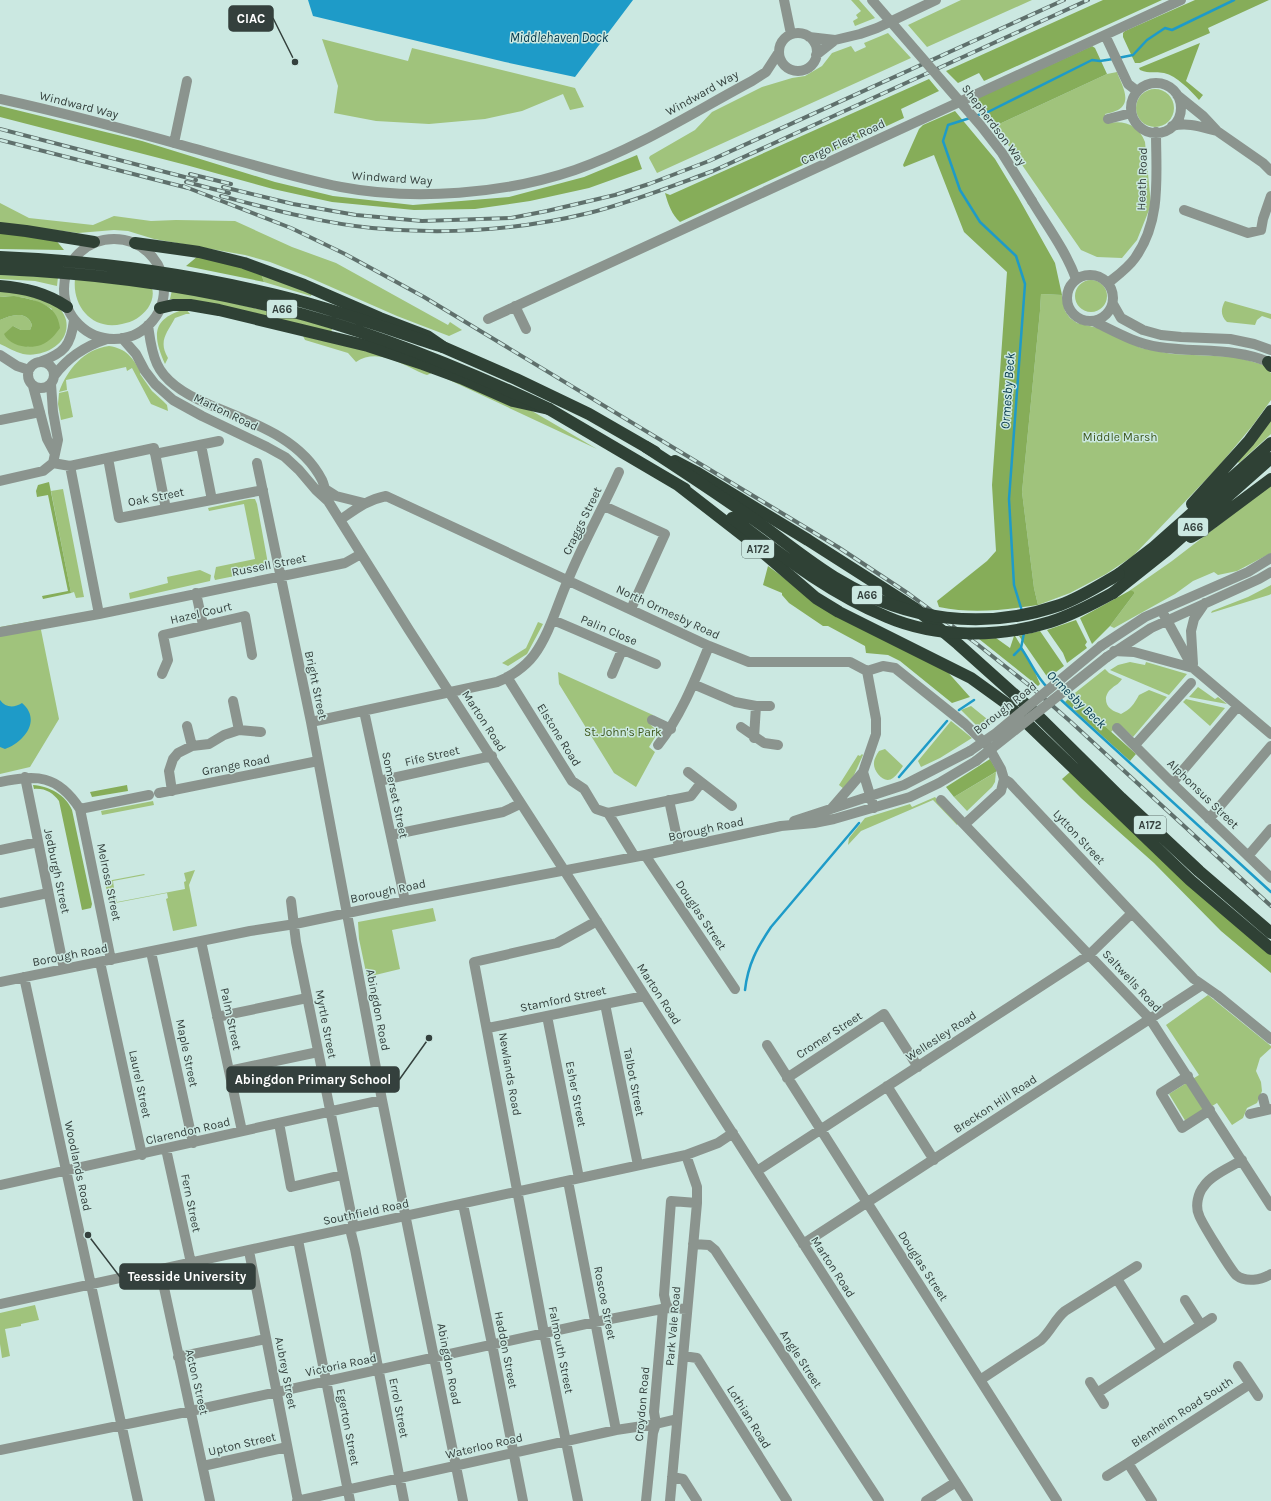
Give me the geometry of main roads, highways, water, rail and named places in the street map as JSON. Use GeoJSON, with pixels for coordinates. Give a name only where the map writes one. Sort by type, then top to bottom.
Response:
{"type":"FeatureCollection","features":[{"type":"Feature","properties":{"kind":"highway"},"geometry":{"type":"LineString","coordinates":[[0,228],[26,230],[94,242]]}},
{"type":"Feature","properties":{"kind":"highway","name":"A66"},"geometry":{"type":"LineString","coordinates":[[135,243],[199,252],[267,270],[380,318],[427,336],[443,347]]}},
{"type":"Feature","properties":{"kind":"highway","name":"A66"},"geometry":{"type":"LineString","coordinates":[[0,257],[44,259],[109,265],[188,276],[249,289],[348,315],[443,347],[516,379],[589,414],[646,447],[756,521],[838,580],[868,596],[901,609],[959,620],[989,620],[1029,614],[1061,604],[1092,590],[1119,574],[1154,546],[1271,444]]}},
{"type":"Feature","properties":{"kind":"highway","name":"A66"},"geometry":{"type":"LineString","coordinates":[[0,269],[48,271],[110,277],[231,297],[278,308],[370,335],[423,354],[549,409],[732,518],[788,560],[855,603],[888,618],[924,628],[959,633],[1020,629],[1050,622],[1088,607],[1113,593],[1168,550],[1271,458]]}},
{"type":"Feature","properties":{"kind":"highway"},"geometry":{"type":"LineString","coordinates":[[0,286],[30,290],[45,294],[67,307]]}},
{"type":"Feature","properties":{"kind":"highway"},"geometry":{"type":"LineString","coordinates":[[160,308],[173,305],[190,305],[219,310],[368,346],[461,378],[513,401],[549,409]]}},
{"type":"Feature","properties":{"kind":"highway"},"geometry":{"type":"LineString","coordinates":[[1260,426],[1262,416],[1271,404]]}},
{"type":"Feature","properties":{"kind":"highway","name":"A66"},"geometry":{"type":"LineString","coordinates":[[1154,546],[1249,441],[1271,411]]}},
{"type":"Feature","properties":{"kind":"highway","name":"A172"},"geometry":{"type":"LineString","coordinates":[[646,447],[696,472],[808,540],[916,609],[958,644],[1034,712],[1121,798],[1182,855],[1271,933]]}},
{"type":"Feature","properties":{"kind":"highway","name":"A66"},"geometry":{"type":"LineString","coordinates":[[1168,550],[1200,532],[1271,479]]}},
{"type":"Feature","properties":{"kind":"highway","name":"A172"},"geometry":{"type":"LineString","coordinates":[[678,485],[745,537],[816,598],[839,612],[971,678],[1007,704],[1190,880],[1271,949]]}},
{"type":"Feature","properties":{"kind":"water","name":"Middlehaven Dock"},"geometry":{"type":"Polygon","coordinates":[[[308,0],[633,0],[575,77],[505,62],[313,16],[308,0]]]}},
{"type":"Feature","properties":{"kind":"water"},"geometry":{"type":"Polygon","coordinates":[[[0,700],[7,706],[16,706],[22,703],[28,710],[30,716],[28,730],[24,736],[12,746],[5,749],[0,747],[0,700]]]}},
{"type":"Feature","properties":{"kind":"waterway","name":"Ormesby Beck"},"geometry":{"type":"LineString","coordinates":[[1118,58],[1133,55],[1147,40],[1165,28],[1172,30],[1234,0]]}},
{"type":"Feature","properties":{"kind":"waterway","name":"Ormesby Beck"},"geometry":{"type":"LineString","coordinates":[[975,116],[988,112],[1092,60],[1100,61],[1113,59]]}},
{"type":"Feature","properties":{"kind":"waterway","name":"Ormesby Beck"},"geometry":{"type":"LineString","coordinates":[[970,118],[948,125],[943,141],[960,190],[980,222],[1016,256],[1025,284],[1009,499],[1014,585],[1022,611]]}},
{"type":"Feature","properties":{"kind":"waterway","name":"Ormesby Beck"},"geometry":{"type":"LineString","coordinates":[[1024,633],[1021,648],[1040,679],[1048,688]]}},
{"type":"Feature","properties":{"kind":"waterway"},"geometry":{"type":"LineString","coordinates":[[1014,655],[1021,648]]}},
{"type":"Feature","properties":{"kind":"waterway","name":"Ormesby Beck"},"geometry":{"type":"LineString","coordinates":[[1059,698],[1271,892]]}},
{"type":"Feature","properties":{"kind":"waterway"},"geometry":{"type":"LineString","coordinates":[[959,710],[974,700]]}},
{"type":"Feature","properties":{"kind":"waterway"},"geometry":{"type":"LineString","coordinates":[[899,777],[947,721]]}},
{"type":"Feature","properties":{"kind":"waterway"},"geometry":{"type":"LineString","coordinates":[[745,990],[751,964],[761,942],[771,927],[859,823]]}},
{"type":"Feature","properties":{"kind":"railway"},"geometry":{"type":"LineString","coordinates":[[223,187],[293,204],[356,215],[422,221],[511,218],[547,211],[615,195],[649,184],[709,161],[1064,0]]}},
{"type":"Feature","properties":{"kind":"railway"},"geometry":{"type":"LineString","coordinates":[[221,196],[277,211],[334,223],[399,230],[481,230],[536,224],[563,219],[605,209],[713,171],[1088,0]]}},
{"type":"Feature","properties":{"kind":"railway"},"geometry":{"type":"LineString","coordinates":[[0,129],[196,180]]}},
{"type":"Feature","properties":{"kind":"railway"},"geometry":{"type":"LineString","coordinates":[[0,140],[188,188]]}},
{"type":"Feature","properties":{"kind":"railway"},"geometry":{"type":"LineString","coordinates":[[190,174],[231,184]]}},
{"type":"Feature","properties":{"kind":"railway"},"geometry":{"type":"LineString","coordinates":[[186,182],[229,193]]}},
{"type":"Feature","properties":{"kind":"railway"},"geometry":{"type":"LineString","coordinates":[[183,186],[291,228],[345,254],[424,297],[838,547],[909,594],[977,644],[1030,686],[1271,906]]}},
{"type":"Feature","properties":{"kind":"place","name":"CIAC"},"geometry":{"type":"Point","coordinates":[295,62]}},
{"type":"Feature","properties":{"kind":"place","name":"Abingdon Primary School"},"geometry":{"type":"Point","coordinates":[429,1038]}},
{"type":"Feature","properties":{"kind":"place","name":"Teesside University"},"geometry":{"type":"Point","coordinates":[88,1235]}},
{"type":"Feature","properties":{"kind":"park label","name":"Middle Marsh"},"geometry":{"type":"Point","coordinates":[1120,437]}},
{"type":"Feature","properties":{"kind":"park label","name":"St. John's Park"},"geometry":{"type":"Point","coordinates":[623,732]}}]}
